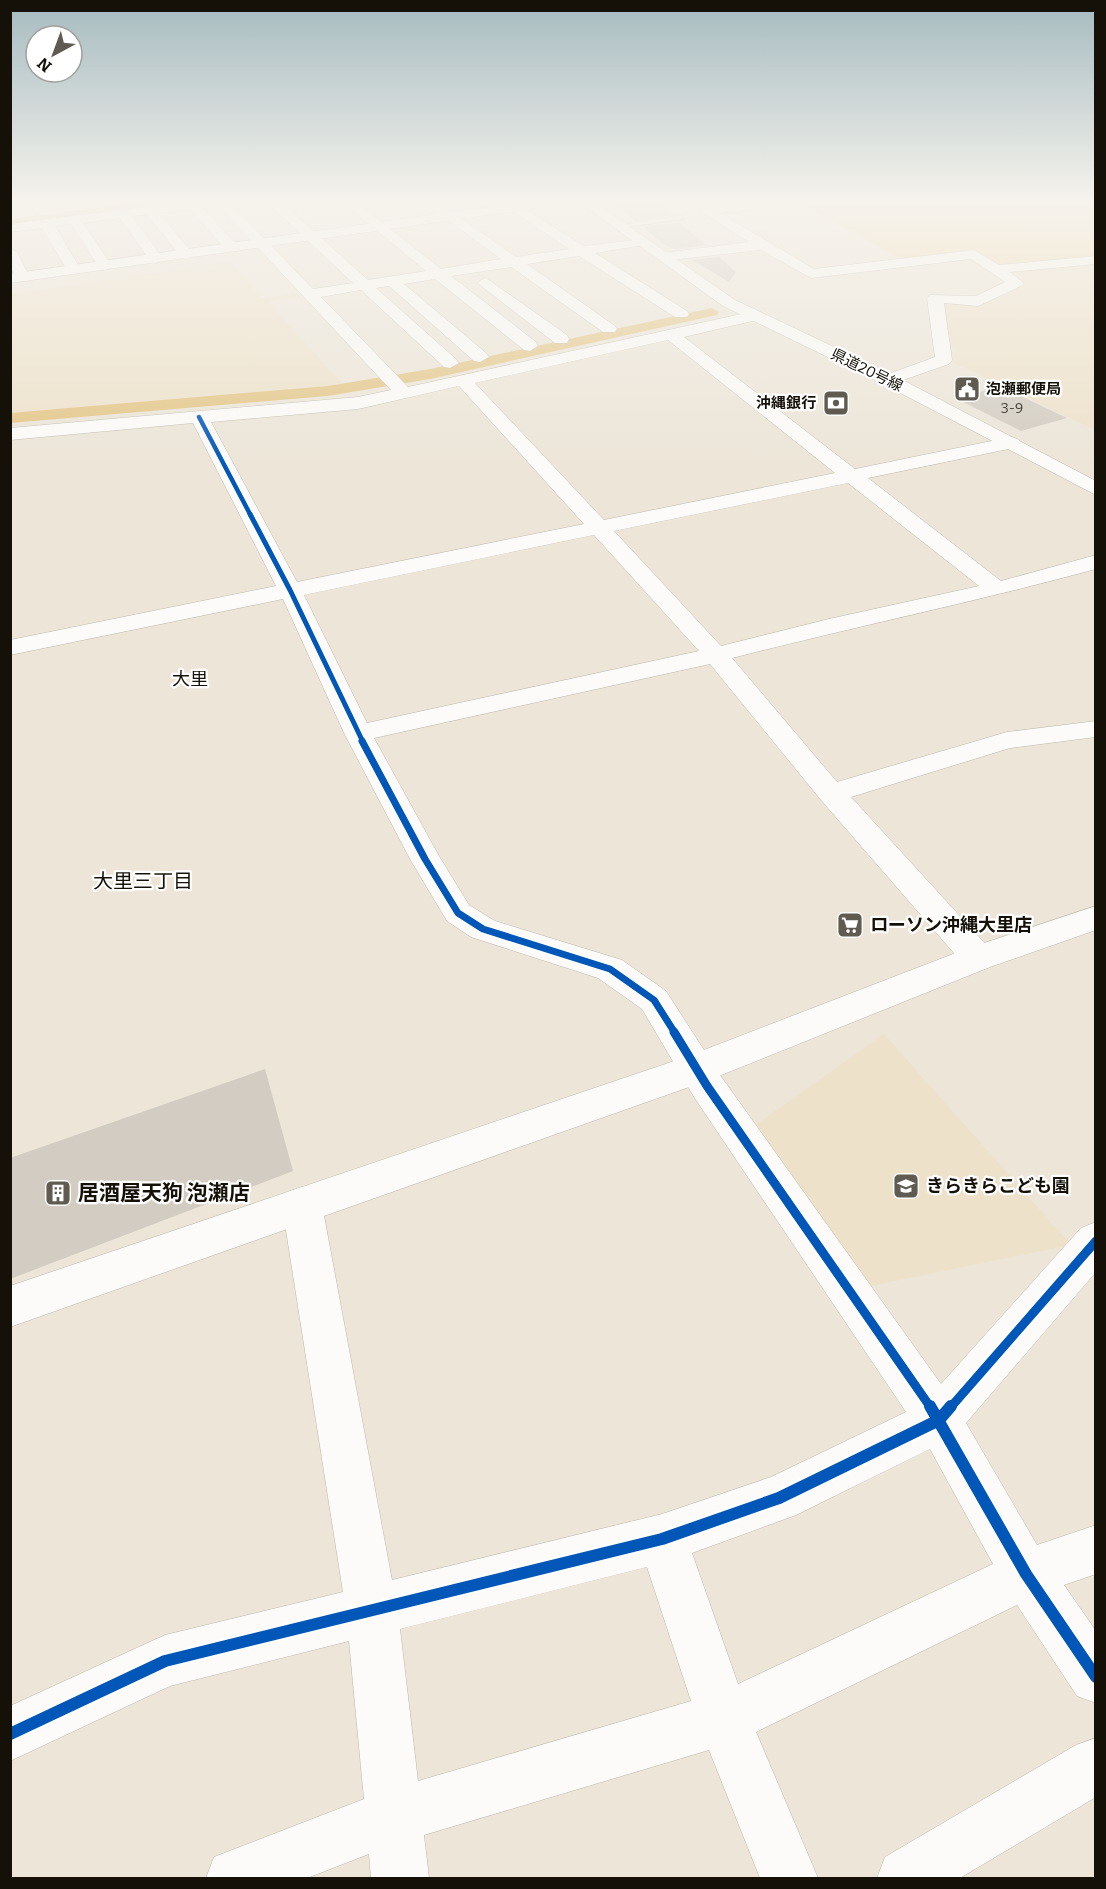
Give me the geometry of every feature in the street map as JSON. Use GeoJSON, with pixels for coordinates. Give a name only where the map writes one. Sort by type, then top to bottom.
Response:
{"type":"FeatureCollection","features":[{"type":"Feature","properties":{"kind":"street"},"geometry":{"type":"LineString","coordinates":[[305,290],[405,394]]}},
{"type":"Feature","properties":{"kind":"street"},"geometry":{"type":"LineString","coordinates":[[309,294],[332,290]]}},
{"type":"Feature","properties":{"kind":"street"},"geometry":{"type":"LineString","coordinates":[[369,290],[457,372],[716,655],[831,793],[978,958]]}},
{"type":"Feature","properties":{"kind":"street"},"geometry":{"type":"LineString","coordinates":[[403,290],[480,357]]}},
{"type":"Feature","properties":{"kind":"street"},"geometry":{"type":"LineString","coordinates":[[460,290],[530,346]]}},
{"type":"Feature","properties":{"kind":"street"},"geometry":{"type":"LineString","coordinates":[[496,290],[561,339]]}},
{"type":"Feature","properties":{"kind":"street"},"geometry":{"type":"LineString","coordinates":[[554,290],[609,329]]}},
{"type":"Feature","properties":{"kind":"street"},"geometry":{"type":"LineString","coordinates":[[644,290],[681,314]]}},
{"type":"Feature","properties":{"kind":"street","name":"県道20号線"},"geometry":{"type":"LineString","coordinates":[[697,290],[715,307],[755,316],[889,380],[1095,489]]}},
{"type":"Feature","properties":{"kind":"street"},"geometry":{"type":"LineString","coordinates":[[889,380],[943,360],[945,351],[939,331],[935,290]]}},
{"type":"Feature","properties":{"kind":"street"},"geometry":{"type":"LineString","coordinates":[[935,298],[978,301],[1001,290]]}},
{"type":"Feature","properties":{"kind":"street"},"geometry":{"type":"LineString","coordinates":[[664,327],[681,314],[715,307]]}},
{"type":"Feature","properties":{"kind":"street"},"geometry":{"type":"LineString","coordinates":[[430,367],[457,372],[664,327],[755,316]]}},
{"type":"Feature","properties":{"kind":"street"},"geometry":{"type":"LineString","coordinates":[[10,434],[358,403],[405,394],[457,372],[480,357],[627,325]]}},
{"type":"Feature","properties":{"kind":"street"},"geometry":{"type":"LineString","coordinates":[[664,327],[997,589]]}},
{"type":"Feature","properties":{"kind":"street"},"geometry":{"type":"LineString","coordinates":[[389,376],[409,371]]}},
{"type":"Feature","properties":{"kind":"street"},"geometry":{"type":"LineString","coordinates":[[200,417],[290,590],[358,733],[425,859],[458,913],[483,928],[610,969],[654,1000],[696,1069],[939,1420],[1026,1574],[1095,1677]]}},
{"type":"Feature","properties":{"kind":"street"},"geometry":{"type":"LineString","coordinates":[[10,648],[1011,443]]}},
{"type":"Feature","properties":{"kind":"street"},"geometry":{"type":"LineString","coordinates":[[358,733],[716,655],[829,626],[997,589],[1095,562]]}},
{"type":"Feature","properties":{"kind":"street"},"geometry":{"type":"LineString","coordinates":[[831,793],[1007,740],[1095,729]]}},
{"type":"Feature","properties":{"kind":"street"},"geometry":{"type":"LineString","coordinates":[[10,1307],[696,1069],[978,958],[1095,918]]}},
{"type":"Feature","properties":{"kind":"street"},"geometry":{"type":"LineString","coordinates":[[302,1205],[372,1612],[400,1878]]}},
{"type":"Feature","properties":{"kind":"street"},"geometry":{"type":"LineString","coordinates":[[10,1734],[165,1661],[662,1539],[779,1498],[939,1420],[1094,1244]]}},
{"type":"Feature","properties":{"kind":"street"},"geometry":{"type":"LineString","coordinates":[[662,1539],[724,1719],[789,1878]]}},
{"type":"Feature","properties":{"kind":"street"},"geometry":{"type":"LineString","coordinates":[[235,1878],[393,1816],[724,1719],[1026,1574],[1095,1549]]}},
{"type":"Feature","properties":{"kind":"street"},"geometry":{"type":"LineString","coordinates":[[906,1878],[1095,1765]]}},
{"type":"Feature","properties":{"kind":"shaded area"},"geometry":{"type":"Polygon","coordinates":[[[39,290],[255,290],[262,298],[300,293],[301,297],[268,302],[343,385],[11,416],[11,291],[13,294],[39,290]]]}},
{"type":"Feature","properties":{"kind":"shaded area"},"geometry":{"type":"Polygon","coordinates":[[[1009,290],[1095,290],[1095,430],[948,360],[956,350],[950,343],[941,300],[981,303],[1009,290]]]}},
{"type":"Feature","properties":{"kind":"shaded area","name":"きらきらこども園"},"geometry":{"type":"Polygon","coordinates":[[[884,1034],[1071,1245],[865,1287],[753,1127],[884,1034]]]}},
{"type":"Feature","properties":{"kind":"building"},"geometry":{"type":"Polygon","coordinates":[[[1000,386],[1067,418],[1021,431],[957,399],[1000,386]]]}},
{"type":"Feature","properties":{"kind":"building","name":"居酒屋天狗 泡瀬店"},"geometry":{"type":"Polygon","coordinates":[[[265,1069],[293,1171],[10,1279],[10,1158],[265,1069]]]}},
{"type":"Feature","properties":{"kind":"waterway"},"geometry":{"type":"LineString","coordinates":[[10,418],[328,391],[430,374],[712,312]]}},
{"type":"Feature","properties":{"kind":"cycle path"},"geometry":{"type":"LineString","coordinates":[[199,417],[290,590],[358,733],[425,859],[458,913],[483,929],[610,969],[654,1000],[707,1086],[939,1420],[1026,1574],[1096,1677]]}},
{"type":"Feature","properties":{"kind":"cycle path"},"geometry":{"type":"LineString","coordinates":[[10,1734],[165,1661],[662,1539],[779,1498],[939,1420],[1096,1241]]}},
{"type":"Feature","properties":{"kind":"place","name":"泡瀬郵便局"},"geometry":{"type":"Point","coordinates":[967,389]}},
{"type":"Feature","properties":{"kind":"place","name":"沖縄銀行"},"geometry":{"type":"Point","coordinates":[836,403]}},
{"type":"Feature","properties":{"kind":"place","name":"ローソン沖縄大里店"},"geometry":{"type":"Point","coordinates":[850,925]}},
{"type":"Feature","properties":{"kind":"place","name":"きらきらこども園"},"geometry":{"type":"Point","coordinates":[906,1186]}},
{"type":"Feature","properties":{"kind":"place","name":"居酒屋天狗 泡瀬店"},"geometry":{"type":"Point","coordinates":[58,1193]}},
{"type":"Feature","properties":{"kind":"district","name":"大里"},"geometry":{"type":"Point","coordinates":[190,679]}},
{"type":"Feature","properties":{"kind":"district","name":"大里三丁目"},"geometry":{"type":"Point","coordinates":[143,881]}}]}
